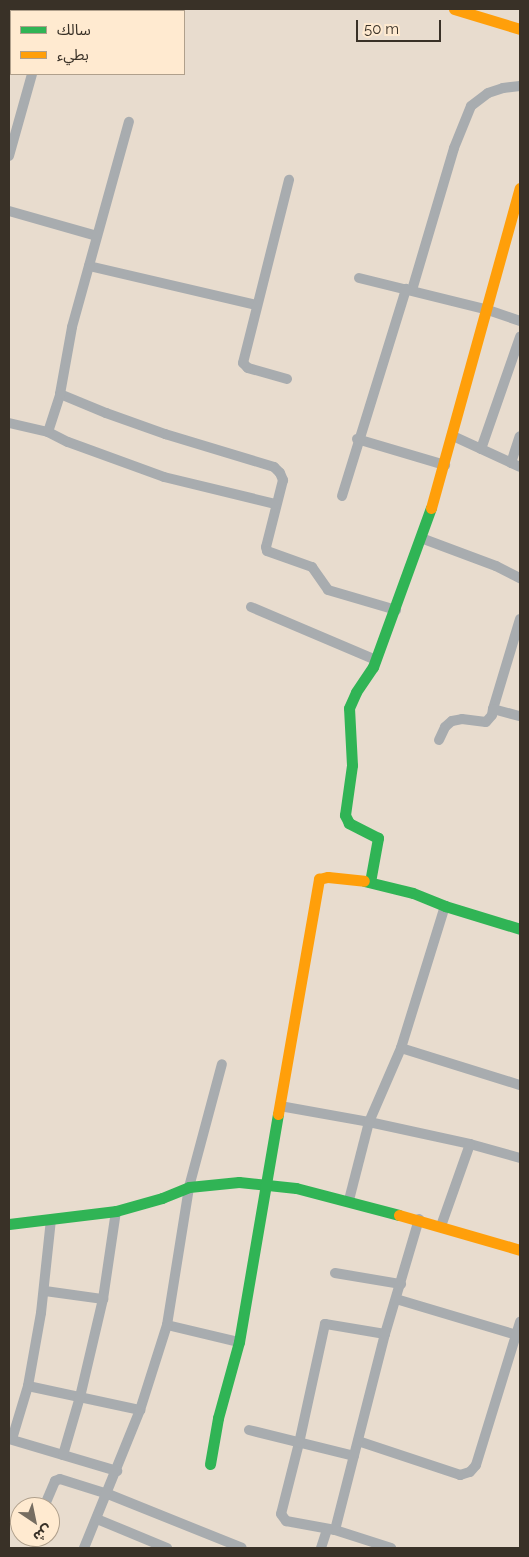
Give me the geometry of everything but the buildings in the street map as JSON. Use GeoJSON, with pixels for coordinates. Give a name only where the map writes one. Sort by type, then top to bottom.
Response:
{"type":"FeatureCollection","features":[{"type":"Feature","properties":{"kind":"street"},"geometry":{"type":"LineString","coordinates":[[454,9],[520,29]]}},
{"type":"Feature","properties":{"kind":"street"},"geometry":{"type":"LineString","coordinates":[[9,155],[32,75]]}},
{"type":"Feature","properties":{"kind":"street"},"geometry":{"type":"LineString","coordinates":[[342,496],[358,440],[409,290],[454,148],[471,106],[488,93],[503,88],[520,86]]}},
{"type":"Feature","properties":{"kind":"street"},"geometry":{"type":"LineString","coordinates":[[48,432],[60,394],[72,327],[129,122]]}},
{"type":"Feature","properties":{"kind":"street"},"geometry":{"type":"LineString","coordinates":[[287,380],[248,368],[243,363],[256,305],[289,180]]}},
{"type":"Feature","properties":{"kind":"street"},"geometry":{"type":"LineString","coordinates":[[370,882],[378,838],[350,823],[345,815],[352,765],[349,708],[356,692],[376,660],[421,538],[445,465],[520,188]]}},
{"type":"Feature","properties":{"kind":"street"},"geometry":{"type":"LineString","coordinates":[[9,211],[98,236]]}},
{"type":"Feature","properties":{"kind":"street"},"geometry":{"type":"LineString","coordinates":[[89,266],[256,305]]}},
{"type":"Feature","properties":{"kind":"street"},"geometry":{"type":"LineString","coordinates":[[360,278],[488,310],[520,322]]}},
{"type":"Feature","properties":{"kind":"street"},"geometry":{"type":"LineString","coordinates":[[481,449],[520,337]]}},
{"type":"Feature","properties":{"kind":"street"},"geometry":{"type":"LineString","coordinates":[[60,394],[106,414],[274,467],[280,473],[283,480],[266,547],[268,552],[312,567],[328,590],[396,610]]}},
{"type":"Feature","properties":{"kind":"street"},"geometry":{"type":"LineString","coordinates":[[9,423],[48,432],[68,442],[138,469],[217,491],[276,504]]}},
{"type":"Feature","properties":{"kind":"street"},"geometry":{"type":"LineString","coordinates":[[453,436],[516,465],[520,436]]}},
{"type":"Feature","properties":{"kind":"street"},"geometry":{"type":"LineString","coordinates":[[358,440],[445,465]]}},
{"type":"Feature","properties":{"kind":"street"},"geometry":{"type":"LineString","coordinates":[[421,538],[496,566],[520,578]]}},
{"type":"Feature","properties":{"kind":"street"},"geometry":{"type":"LineString","coordinates":[[252,607],[376,660]]}},
{"type":"Feature","properties":{"kind":"street"},"geometry":{"type":"LineString","coordinates":[[439,740],[445,727],[452,721],[462,719],[486,722],[490,719],[520,620]]}},
{"type":"Feature","properties":{"kind":"street"},"geometry":{"type":"LineString","coordinates":[[493,709],[520,716]]}},
{"type":"Feature","properties":{"kind":"street"},"geometry":{"type":"LineString","coordinates":[[210,1464],[218,1418],[239,1342],[316,884],[319,879],[328,877],[370,882],[413,893],[445,906],[520,930]]}},
{"type":"Feature","properties":{"kind":"street"},"geometry":{"type":"LineString","coordinates":[[349,1200],[369,1122],[401,1048],[445,906]]}},
{"type":"Feature","properties":{"kind":"street"},"geometry":{"type":"LineString","coordinates":[[401,1048],[520,1085]]}},
{"type":"Feature","properties":{"kind":"street"},"geometry":{"type":"LineString","coordinates":[[84,1548],[118,1471],[167,1325],[188,1187],[222,1064]]}},
{"type":"Feature","properties":{"kind":"street"},"geometry":{"type":"LineString","coordinates":[[280,1106],[369,1122],[470,1144],[520,1158]]}},
{"type":"Feature","properties":{"kind":"street"},"geometry":{"type":"LineString","coordinates":[[441,1226],[470,1144]]}},
{"type":"Feature","properties":{"kind":"street"},"geometry":{"type":"LineString","coordinates":[[9,1224],[116,1211],[162,1198],[188,1187],[239,1182],[267,1184],[349,1200],[520,1250]]}},
{"type":"Feature","properties":{"kind":"street"},"geometry":{"type":"LineString","coordinates":[[63,1455],[80,1397],[103,1299],[116,1211]]}},
{"type":"Feature","properties":{"kind":"street"},"geometry":{"type":"LineString","coordinates":[[321,1548],[331,1530],[354,1456],[385,1334],[419,1219]]}},
{"type":"Feature","properties":{"kind":"street"},"geometry":{"type":"LineString","coordinates":[[52,1220],[45,1291],[28,1386],[10,1439],[118,1471]]}},
{"type":"Feature","properties":{"kind":"street"},"geometry":{"type":"LineString","coordinates":[[336,1273],[401,1284]]}},
{"type":"Feature","properties":{"kind":"street"},"geometry":{"type":"LineString","coordinates":[[45,1291],[103,1299]]}},
{"type":"Feature","properties":{"kind":"street"},"geometry":{"type":"LineString","coordinates":[[396,1300],[517,1335]]}},
{"type":"Feature","properties":{"kind":"street"},"geometry":{"type":"LineString","coordinates":[[358,1441],[460,1475],[470,1472],[476,1465],[520,1322]]}},
{"type":"Feature","properties":{"kind":"street"},"geometry":{"type":"LineString","coordinates":[[385,1334],[325,1324],[281,1517],[286,1521],[331,1530],[375,1546],[391,1548]]}},
{"type":"Feature","properties":{"kind":"street"},"geometry":{"type":"LineString","coordinates":[[167,1325],[239,1342]]}},
{"type":"Feature","properties":{"kind":"street"},"geometry":{"type":"LineString","coordinates":[[28,1386],[140,1410]]}},
{"type":"Feature","properties":{"kind":"street"},"geometry":{"type":"LineString","coordinates":[[249,1430],[354,1456]]}},
{"type":"Feature","properties":{"kind":"street"},"geometry":{"type":"LineString","coordinates":[[48,1497],[57,1479],[108,1494],[242,1548]]}},
{"type":"Feature","properties":{"kind":"street"},"geometry":{"type":"LineString","coordinates":[[97,1519],[167,1548]]}},
{"type":"Feature","properties":{"kind":"traffic: fast"},"geometry":{"type":"LineString","coordinates":[[370,882],[378,838],[349,823],[345,815],[352,765],[349,708],[356,692],[373,667],[431,508]]}},
{"type":"Feature","properties":{"kind":"traffic: fast"},"geometry":{"type":"LineString","coordinates":[[364,881],[413,893],[445,906],[520,929]]}},
{"type":"Feature","properties":{"kind":"traffic: fast"},"geometry":{"type":"LineString","coordinates":[[210,1464],[218,1418],[239,1342],[278,1114]]}},
{"type":"Feature","properties":{"kind":"traffic: fast"},"geometry":{"type":"LineString","coordinates":[[9,1224],[116,1211],[162,1198],[189,1187],[239,1182],[296,1188],[399,1215]]}},
{"type":"Feature","properties":{"kind":"traffic: slow"},"geometry":{"type":"LineString","coordinates":[[454,9],[520,29]]}},
{"type":"Feature","properties":{"kind":"traffic: slow"},"geometry":{"type":"LineString","coordinates":[[431,508],[520,188]]}},
{"type":"Feature","properties":{"kind":"traffic: slow"},"geometry":{"type":"LineString","coordinates":[[278,1114],[319,879],[328,877],[364,881]]}},
{"type":"Feature","properties":{"kind":"traffic: slow"},"geometry":{"type":"LineString","coordinates":[[399,1215],[520,1250]]}}]}
